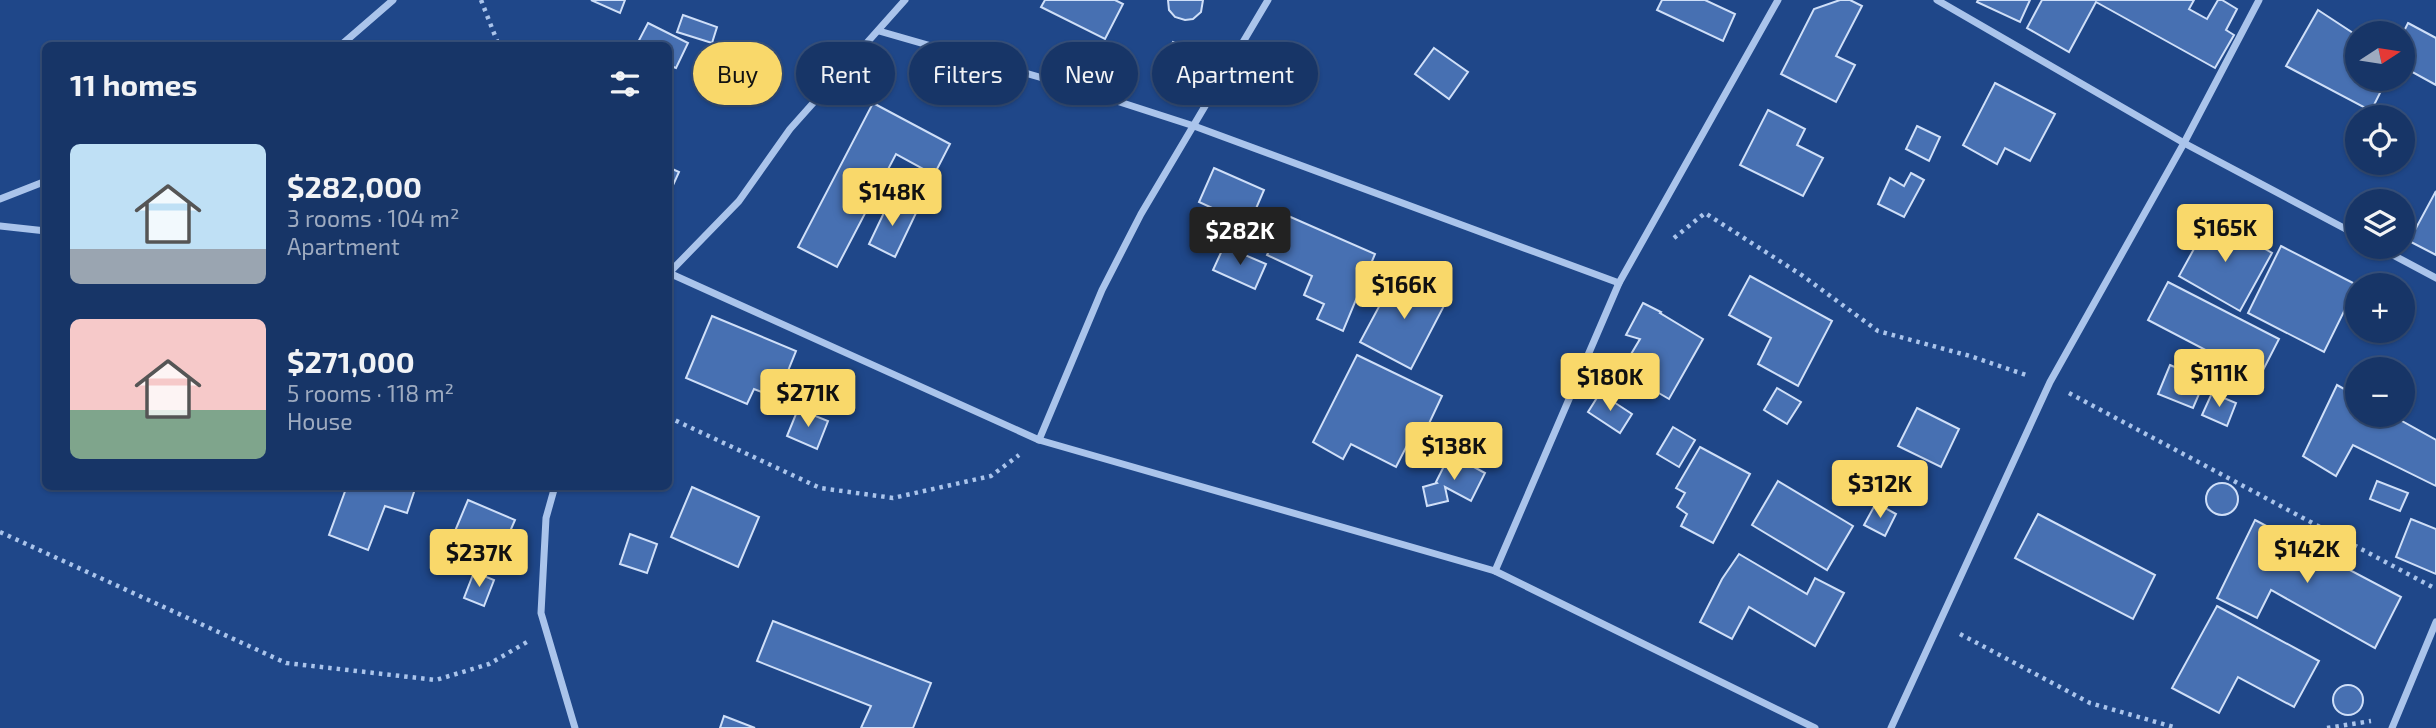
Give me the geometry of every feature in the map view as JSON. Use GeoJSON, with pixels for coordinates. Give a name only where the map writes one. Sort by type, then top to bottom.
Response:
{"type":"FeatureCollection","features":[{"type":"Feature","properties":{"kind":"street"},"geometry":{"type":"LineString","coordinates":[[345,42],[393,0]]}},
{"type":"Feature","properties":{"kind":"street"},"geometry":{"type":"LineString","coordinates":[[672,271],[739,201],[790,129],[905,0]]}},
{"type":"Feature","properties":{"kind":"street"},"geometry":{"type":"LineString","coordinates":[[1039,440],[1102,290],[1141,214],[1268,0]]}},
{"type":"Feature","properties":{"kind":"street"},"geometry":{"type":"LineString","coordinates":[[1495,571],[1619,283],[1779,0]]}},
{"type":"Feature","properties":{"kind":"street"},"geometry":{"type":"LineString","coordinates":[[1937,0],[2183,143],[2345,229]]}},
{"type":"Feature","properties":{"kind":"street"},"geometry":{"type":"LineString","coordinates":[[1891,728],[2050,382],[2259,0]]}},
{"type":"Feature","properties":{"kind":"street"},"geometry":{"type":"LineString","coordinates":[[879,31],[1067,85],[1194,126],[1619,283]]}},
{"type":"Feature","properties":{"kind":"street"},"geometry":{"type":"LineString","coordinates":[[0,199],[42,183]]}},
{"type":"Feature","properties":{"kind":"street"},"geometry":{"type":"LineString","coordinates":[[0,226],[42,231]]}},
{"type":"Feature","properties":{"kind":"street"},"geometry":{"type":"LineString","coordinates":[[2400,259],[2436,278]]}},
{"type":"Feature","properties":{"kind":"street"},"geometry":{"type":"LineString","coordinates":[[672,275],[1039,440],[1495,571],[1815,728]]}},
{"type":"Feature","properties":{"kind":"street"},"geometry":{"type":"LineString","coordinates":[[554,490],[546,519],[541,613],[575,728]]}},
{"type":"Feature","properties":{"kind":"street"},"geometry":{"type":"LineString","coordinates":[[2392,728],[2436,622]]}},
{"type":"Feature","properties":{"kind":"path"},"geometry":{"type":"LineString","coordinates":[[481,0],[497,42]]}},
{"type":"Feature","properties":{"kind":"path"},"geometry":{"type":"LineString","coordinates":[[672,419],[820,488],[893,498],[991,476],[1039,440]]}},
{"type":"Feature","properties":{"kind":"path"},"geometry":{"type":"LineString","coordinates":[[0,532],[286,663],[436,680],[489,664],[546,631]]}},
{"type":"Feature","properties":{"kind":"path"},"geometry":{"type":"LineString","coordinates":[[1938,622],[2090,703],[2176,728]]}},
{"type":"Feature","properties":{"kind":"path"},"geometry":{"type":"LineString","coordinates":[[2327,728],[2398,717]]}},
{"type":"Feature","properties":{"kind":"building"},"geometry":{"type":"Polygon","coordinates":[[[591,0],[625,0],[620,13],[591,0]]]}},
{"type":"Feature","properties":{"kind":"building"},"geometry":{"type":"Polygon","coordinates":[[[1045,0],[1115,0],[1123,4],[1105,39],[1041,7],[1045,0]]]}},
{"type":"Feature","properties":{"kind":"building"},"geometry":{"type":"Polygon","coordinates":[[[1168,0],[1203,0],[1201,12],[1193,19],[1175,17],[1169,10],[1168,0]]]}},
{"type":"Feature","properties":{"kind":"building"},"geometry":{"type":"Polygon","coordinates":[[[1662,0],[1705,0],[1735,14],[1723,41],[1657,10],[1662,0]]]}},
{"type":"Feature","properties":{"kind":"building"},"geometry":{"type":"Polygon","coordinates":[[[1840,0],[1850,0],[1862,6],[1836,56],[1855,65],[1836,102],[1781,74],[1814,9],[1840,0]]]}},
{"type":"Feature","properties":{"kind":"building"},"geometry":{"type":"Polygon","coordinates":[[[2030,0],[2020,22],[1977,2],[2030,0]]]}},
{"type":"Feature","properties":{"kind":"building"},"geometry":{"type":"Polygon","coordinates":[[[2042,0],[2194,0],[2189,9],[2207,19],[2218,0],[2237,9],[2226,30],[2234,35],[2215,68],[2096,2],[2069,52],[2027,28],[2042,0]]]}},
{"type":"Feature","properties":{"kind":"building"},"geometry":{"type":"Polygon","coordinates":[[[2318,10],[2345,28],[2345,91],[2381,91],[2374,105],[2360,105],[2286,66],[2318,10]]]}},
{"type":"Feature","properties":{"kind":"building"},"geometry":{"type":"Polygon","coordinates":[[[683,15],[717,27],[712,42],[677,32],[683,15]]]}},
{"type":"Feature","properties":{"kind":"building"},"geometry":{"type":"Polygon","coordinates":[[[648,23],[688,43],[676,68],[672,66],[672,42],[638,42],[648,23]]]}},
{"type":"Feature","properties":{"kind":"building"},"geometry":{"type":"Polygon","coordinates":[[[2415,27],[2436,38],[2436,85],[2415,74],[2415,27]]]}},
{"type":"Feature","properties":{"kind":"building"},"geometry":{"type":"Polygon","coordinates":[[[1434,48],[1468,72],[1449,99],[1415,74],[1434,48]]]}},
{"type":"Feature","properties":{"kind":"building"},"geometry":{"type":"Polygon","coordinates":[[[1995,83],[2055,114],[2030,161],[2005,148],[1997,164],[1963,145],[1995,83]]]}},
{"type":"Feature","properties":{"kind":"building"},"geometry":{"type":"Polygon","coordinates":[[[872,105],[877,105],[950,144],[934,175],[896,154],[837,267],[798,247],[872,105]]]}},
{"type":"Feature","properties":{"kind":"building"},"geometry":{"type":"Polygon","coordinates":[[[1768,110],[1805,129],[1797,145],[1823,158],[1803,196],[1740,165],[1768,110]]]}},
{"type":"Feature","properties":{"kind":"building"},"geometry":{"type":"Polygon","coordinates":[[[1917,126],[1940,137],[1929,161],[1906,149],[1917,126]]]}},
{"type":"Feature","properties":{"kind":"building"},"geometry":{"type":"Polygon","coordinates":[[[1214,168],[1264,190],[1249,225],[1199,202],[1214,168]]]}},
{"type":"Feature","properties":{"kind":"building"},"geometry":{"type":"Polygon","coordinates":[[[672,169],[679,172],[672,187],[672,169]]]}},
{"type":"Feature","properties":{"kind":"building"},"geometry":{"type":"Polygon","coordinates":[[[1911,173],[1924,180],[1904,217],[1878,204],[1890,178],[1904,186],[1911,173]]]}},
{"type":"Feature","properties":{"kind":"building"},"geometry":{"type":"Polygon","coordinates":[[[2436,191],[2436,255],[2415,244],[2415,230],[2436,191]]]}},
{"type":"Feature","properties":{"kind":"building"},"geometry":{"type":"Polygon","coordinates":[[[890,200],[916,213],[895,257],[869,244],[890,200]]]}},
{"type":"Feature","properties":{"kind":"building"},"geometry":{"type":"Polygon","coordinates":[[[1286,215],[1375,254],[1343,331],[1317,319],[1324,304],[1304,295],[1312,276],[1267,255],[1286,215]]]}},
{"type":"Feature","properties":{"kind":"building"},"geometry":{"type":"Polygon","coordinates":[[[2211,218],[2272,253],[2240,311],[2179,276],[2211,218]]]}},
{"type":"Feature","properties":{"kind":"building"},"geometry":{"type":"Polygon","coordinates":[[[1224,246],[1266,264],[1255,289],[1213,270],[1224,246]]]}},
{"type":"Feature","properties":{"kind":"building"},"geometry":{"type":"Polygon","coordinates":[[[2281,246],[2345,279],[2345,309],[2324,352],[2248,313],[2281,246]]]}},
{"type":"Feature","properties":{"kind":"building"},"geometry":{"type":"Polygon","coordinates":[[[1397,273],[1447,300],[1411,369],[1360,342],[1397,273]]]}},
{"type":"Feature","properties":{"kind":"building"},"geometry":{"type":"Polygon","coordinates":[[[1750,276],[1832,321],[1798,386],[1758,364],[1771,338],[1729,315],[1750,276]]]}},
{"type":"Feature","properties":{"kind":"building"},"geometry":{"type":"Polygon","coordinates":[[[2168,282],[2279,339],[2259,378],[2148,320],[2168,282]]]}},
{"type":"Feature","properties":{"kind":"building"},"geometry":{"type":"Polygon","coordinates":[[[1643,303],[1703,339],[1669,399],[1621,371],[1640,339],[1626,335],[1643,303]]]}},
{"type":"Feature","properties":{"kind":"building"},"geometry":{"type":"Polygon","coordinates":[[[712,316],[796,351],[777,398],[754,389],[747,404],[686,378],[712,316]]]}},
{"type":"Feature","properties":{"kind":"building"},"geometry":{"type":"Polygon","coordinates":[[[1357,355],[1442,396],[1425,432],[1416,428],[1396,467],[1351,444],[1343,459],[1313,442],[1357,355]]]}},
{"type":"Feature","properties":{"kind":"building"},"geometry":{"type":"Polygon","coordinates":[[[2170,365],[2205,380],[2193,408],[2158,394],[2170,365]]]}},
{"type":"Feature","properties":{"kind":"building"},"geometry":{"type":"Polygon","coordinates":[[[2337,385],[2345,389],[2345,427],[2413,427],[2436,440],[2436,486],[2353,445],[2336,476],[2303,456],[2337,385]]]}},
{"type":"Feature","properties":{"kind":"building"},"geometry":{"type":"Polygon","coordinates":[[[1777,388],[1801,402],[1787,424],[1764,410],[1777,388]]]}},
{"type":"Feature","properties":{"kind":"building"},"geometry":{"type":"Polygon","coordinates":[[[1600,393],[1632,414],[1620,433],[1588,412],[1600,393]]]}},
{"type":"Feature","properties":{"kind":"building"},"geometry":{"type":"Polygon","coordinates":[[[2212,393],[2236,403],[2227,426],[2202,415],[2212,393]]]}},
{"type":"Feature","properties":{"kind":"building"},"geometry":{"type":"Polygon","coordinates":[[[1917,408],[1959,429],[1941,467],[1898,446],[1917,408]]]}},
{"type":"Feature","properties":{"kind":"building"},"geometry":{"type":"Polygon","coordinates":[[[798,409],[828,421],[817,449],[787,436],[798,409]]]}},
{"type":"Feature","properties":{"kind":"building"},"geometry":{"type":"Polygon","coordinates":[[[1673,427],[1695,440],[1679,467],[1657,454],[1673,427]]]}},
{"type":"Feature","properties":{"kind":"building"},"geometry":{"type":"Polygon","coordinates":[[[1700,447],[1750,474],[1713,543],[1681,526],[1687,514],[1677,507],[1685,493],[1676,488],[1700,447]]]}},
{"type":"Feature","properties":{"kind":"building"},"geometry":{"type":"Polygon","coordinates":[[[1450,454],[1485,473],[1471,501],[1445,487],[1448,501],[1427,506],[1423,487],[1437,483],[1450,454]]]}},
{"type":"Feature","properties":{"kind":"building"},"geometry":{"type":"Polygon","coordinates":[[[1778,481],[1853,526],[1827,570],[1752,525],[1778,481]]]}},
{"type":"Feature","properties":{"kind":"building"},"geometry":{"type":"Polygon","coordinates":[[[2377,481],[2408,493],[2400,511],[2370,499],[2377,481]]]}},
{"type":"Feature","properties":{"kind":"building"},"geometry":{"type":"Polygon","coordinates":[[[2222,483],[2234,487],[2238,499],[2234,511],[2222,515],[2210,511],[2206,499],[2210,487],[2222,483]]]}},
{"type":"Feature","properties":{"kind":"building"},"geometry":{"type":"Polygon","coordinates":[[[692,487],[759,517],[738,567],[671,537],[692,487]]]}},
{"type":"Feature","properties":{"kind":"building"},"geometry":{"type":"Polygon","coordinates":[[[346,490],[415,490],[407,513],[385,506],[368,550],[329,535],[346,490]]]}},
{"type":"Feature","properties":{"kind":"building"},"geometry":{"type":"Polygon","coordinates":[[[468,500],[515,520],[501,552],[455,531],[468,500]]]}},
{"type":"Feature","properties":{"kind":"building"},"geometry":{"type":"Polygon","coordinates":[[[1876,503],[1896,514],[1885,536],[1864,525],[1876,503]]]}},
{"type":"Feature","properties":{"kind":"building"},"geometry":{"type":"Polygon","coordinates":[[[2038,514],[2155,575],[2133,619],[2015,558],[2038,514]]]}},
{"type":"Feature","properties":{"kind":"building"},"geometry":{"type":"Polygon","coordinates":[[[2411,519],[2436,529],[2436,574],[2396,557],[2411,519]]]}},
{"type":"Feature","properties":{"kind":"building"},"geometry":{"type":"Polygon","coordinates":[[[2255,520],[2401,597],[2375,648],[2271,590],[2257,618],[2217,598],[2255,520]]]}},
{"type":"Feature","properties":{"kind":"building"},"geometry":{"type":"Polygon","coordinates":[[[630,534],[657,544],[647,573],[620,564],[630,534]]]}},
{"type":"Feature","properties":{"kind":"building"},"geometry":{"type":"Polygon","coordinates":[[[1739,554],[1807,594],[1815,578],[1844,593],[1815,646],[1749,607],[1732,639],[1700,622],[1722,579],[1739,554]]]}},
{"type":"Feature","properties":{"kind":"building"},"geometry":{"type":"Polygon","coordinates":[[[474,572],[494,580],[484,606],[464,598],[474,572]]]}},
{"type":"Feature","properties":{"kind":"building"},"geometry":{"type":"Polygon","coordinates":[[[2217,606],[2319,661],[2294,707],[2238,677],[2219,713],[2172,688],[2217,606]]]}},
{"type":"Feature","properties":{"kind":"building"},"geometry":{"type":"Polygon","coordinates":[[[773,621],[931,683],[913,728],[861,728],[871,706],[757,661],[773,621]]]}},
{"type":"Feature","properties":{"kind":"building"},"geometry":{"type":"Polygon","coordinates":[[[2348,685],[2359,689],[2363,700],[2359,711],[2348,715],[2337,711],[2333,700],[2337,689],[2348,685]]]}},
{"type":"Feature","properties":{"kind":"building"},"geometry":{"type":"Polygon","coordinates":[[[724,716],[755,728],[720,728],[724,716]]]}}]}
